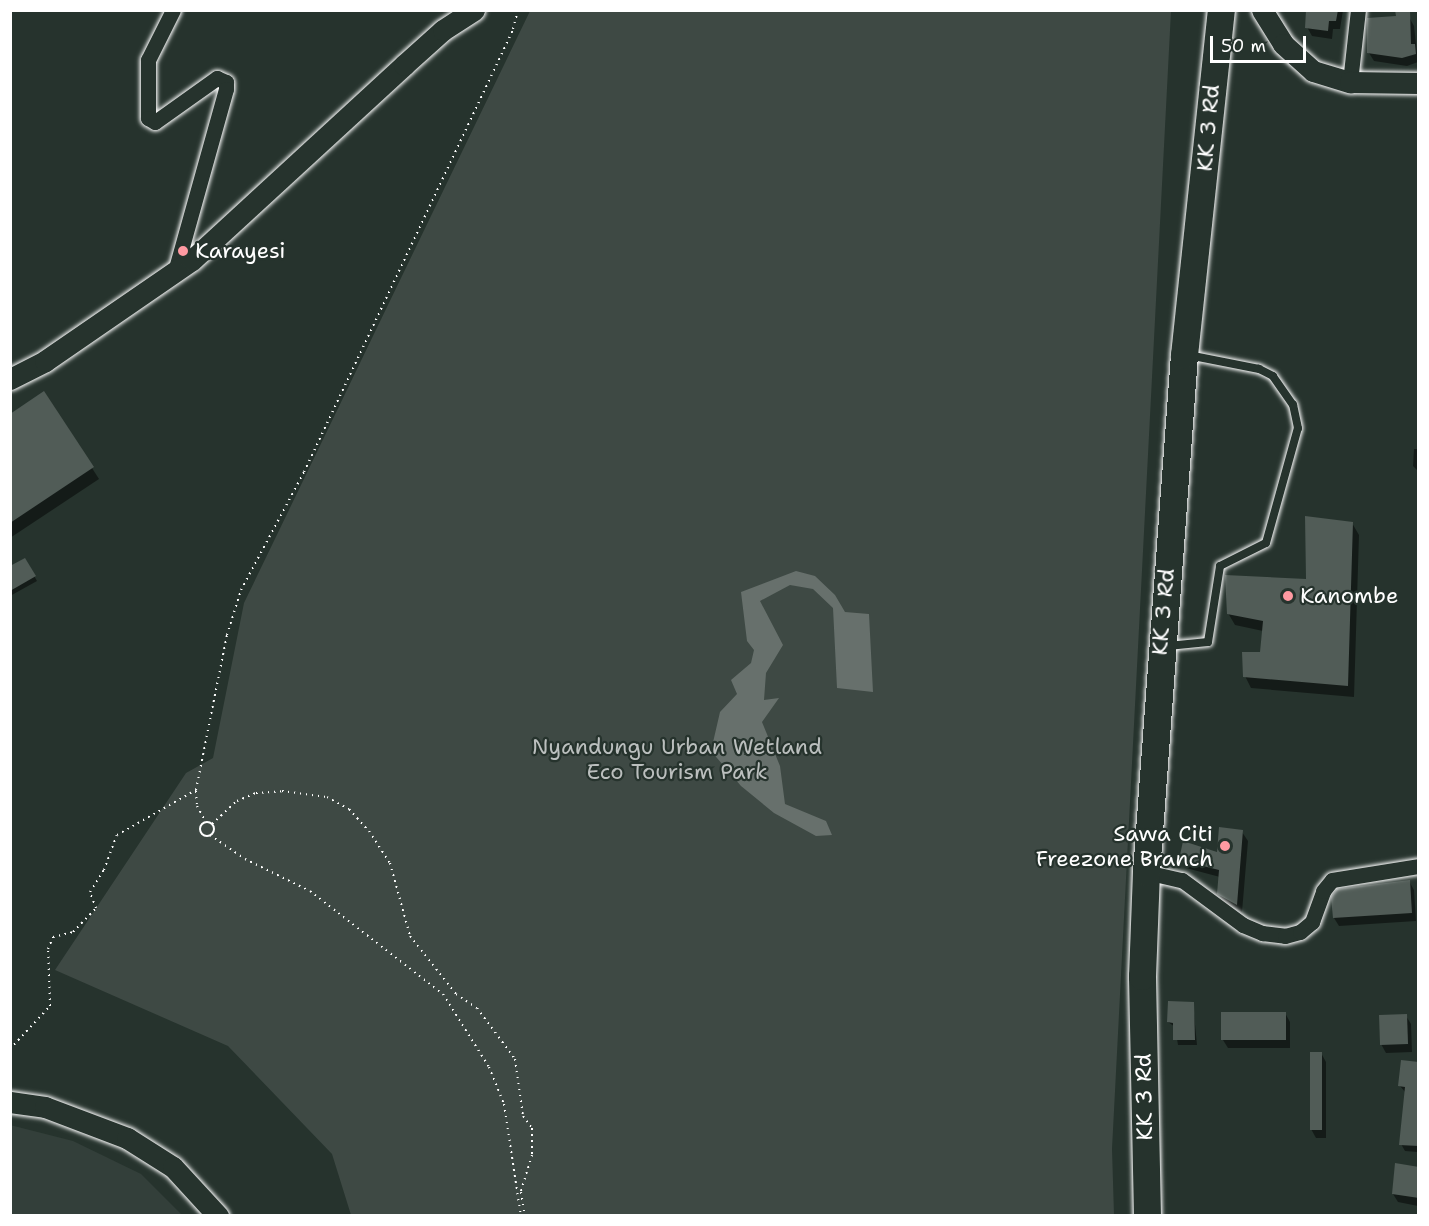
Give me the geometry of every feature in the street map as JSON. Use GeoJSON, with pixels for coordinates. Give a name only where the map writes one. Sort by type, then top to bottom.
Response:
{"type":"FeatureCollection","features":[{"type":"Feature","properties":{"kind":"highway","name":"KK 3 Rd"},"geometry":{"type":"LineString","coordinates":[[1147,1215],[1142,976],[1146,872],[1160,647],[1184,355],[1221,10]]}},
{"type":"Feature","properties":{"kind":"main road"},"geometry":{"type":"LineString","coordinates":[[10,379],[45,361],[175,272],[256,204],[443,30],[474,10]]}},
{"type":"Feature","properties":{"kind":"main road"},"geometry":{"type":"LineString","coordinates":[[1262,10],[1299,61],[1313,71],[1350,82],[1419,83]]}},
{"type":"Feature","properties":{"kind":"main road"},"geometry":{"type":"LineString","coordinates":[[10,1102],[45,1107],[127,1138],[173,1167],[218,1215]]}},
{"type":"Feature","properties":{"kind":"street"},"geometry":{"type":"LineString","coordinates":[[173,10],[148,60],[148,118],[155,122],[218,78],[226,82],[175,272]]}},
{"type":"Feature","properties":{"kind":"street"},"geometry":{"type":"LineString","coordinates":[[1350,82],[1358,10]]}},
{"type":"Feature","properties":{"kind":"street"},"geometry":{"type":"LineString","coordinates":[[1146,872],[1182,880],[1243,925],[1263,933],[1285,936],[1300,932],[1312,922],[1323,891],[1332,880],[1419,866]]}},
{"type":"Feature","properties":{"kind":"lane"},"geometry":{"type":"LineString","coordinates":[[1160,647],[1208,642],[1220,566],[1266,543],[1298,428],[1293,405],[1273,376],[1259,369],[1184,355]]}},
{"type":"Feature","properties":{"kind":"path"},"geometry":{"type":"LineString","coordinates":[[212,824],[206,822],[197,806],[196,790],[227,635],[241,590],[304,472],[513,29],[518,10]]}},
{"type":"Feature","properties":{"kind":"path"},"geometry":{"type":"LineString","coordinates":[[10,1049],[36,1025],[50,1006],[48,949],[53,937],[73,932],[96,908],[90,892],[104,870],[117,835],[196,790]]}},
{"type":"Feature","properties":{"kind":"path"},"geometry":{"type":"LineString","coordinates":[[212,824],[237,801],[256,793],[282,791],[327,797],[349,809],[369,831],[390,863],[410,936],[456,994],[477,1008],[515,1059],[524,1116],[532,1128],[531,1155],[521,1192],[525,1215]]}},
{"type":"Feature","properties":{"kind":"path"},"geometry":{"type":"LineString","coordinates":[[206,822],[201,831],[245,859],[310,891],[443,994],[489,1067],[504,1104],[520,1215]]}},
{"type":"Feature","properties":{"kind":"path"},"geometry":{"type":"LineString","coordinates":[[210,835],[214,830],[212,824]]}},
{"type":"Feature","properties":{"kind":"shaded area"},"geometry":{"type":"Polygon","coordinates":[[[796,571],[815,576],[835,595],[845,612],[869,614],[873,692],[837,688],[833,608],[813,589],[790,585],[760,601],[783,645],[766,673],[764,700],[779,698],[762,722],[780,766],[785,804],[826,821],[832,835],[816,836],[774,813],[741,786],[711,751],[720,712],[737,694],[731,680],[751,663],[754,650],[747,641],[741,592],[796,571]]]}},
{"type":"Feature","properties":{"kind":"shaded area"},"geometry":{"type":"Polygon","coordinates":[[[10,1125],[73,1141],[141,1174],[182,1215],[11,1215],[10,1125]]]}},
{"type":"Feature","properties":{"kind":"green space","name":"Nyandungu Urban Wetland Eco Tourism Park"},"geometry":{"type":"Polygon","coordinates":[[[530,11],[1171,11],[1112,1149],[1114,1215],[351,1215],[332,1154],[228,1046],[55,970],[186,773],[213,758],[244,603],[530,11]]]}},
{"type":"Feature","properties":{"kind":"building"},"geometry":{"type":"Polygon","coordinates":[[[1306,10],[1338,10],[1336,21],[1329,21],[1328,31],[1305,28],[1306,10]]]}},
{"type":"Feature","properties":{"kind":"building"},"geometry":{"type":"Polygon","coordinates":[[[1395,10],[1410,10],[1411,44],[1415,44],[1416,54],[1402,58],[1367,53],[1367,18],[1396,16],[1395,10]]]}},
{"type":"Feature","properties":{"kind":"building"},"geometry":{"type":"Polygon","coordinates":[[[44,391],[94,467],[10,523],[10,414],[44,391]]]}},
{"type":"Feature","properties":{"kind":"building","name":"Kanombe"},"geometry":{"type":"Polygon","coordinates":[[[1305,516],[1353,522],[1348,686],[1243,677],[1242,652],[1260,652],[1263,621],[1227,614],[1225,575],[1306,579],[1305,516]]]}},
{"type":"Feature","properties":{"kind":"building"},"geometry":{"type":"Polygon","coordinates":[[[25,558],[36,576],[10,591],[10,566],[25,558]]]}},
{"type":"Feature","properties":{"kind":"building"},"geometry":{"type":"Polygon","coordinates":[[[1219,827],[1243,830],[1237,905],[1217,894],[1219,870],[1179,860],[1183,841],[1217,852],[1219,827]]]}},
{"type":"Feature","properties":{"kind":"building"},"geometry":{"type":"Polygon","coordinates":[[[1410,880],[1412,913],[1333,918],[1331,897],[1337,889],[1410,880]]]}},
{"type":"Feature","properties":{"kind":"building"},"geometry":{"type":"Polygon","coordinates":[[[1168,1001],[1194,1002],[1195,1040],[1173,1040],[1173,1023],[1167,1022],[1168,1001]]]}},
{"type":"Feature","properties":{"kind":"building"},"geometry":{"type":"Polygon","coordinates":[[[1221,1012],[1286,1012],[1286,1040],[1221,1040],[1221,1012]]]}},
{"type":"Feature","properties":{"kind":"building"},"geometry":{"type":"Polygon","coordinates":[[[1407,1014],[1408,1044],[1380,1045],[1379,1015],[1407,1014]]]}},
{"type":"Feature","properties":{"kind":"building"},"geometry":{"type":"Polygon","coordinates":[[[1310,1052],[1322,1052],[1322,1130],[1310,1130],[1310,1052]]]}},
{"type":"Feature","properties":{"kind":"building"},"geometry":{"type":"Polygon","coordinates":[[[1401,1060],[1419,1062],[1419,1146],[1399,1145],[1405,1087],[1398,1086],[1401,1060]]]}},
{"type":"Feature","properties":{"kind":"building"},"geometry":{"type":"Polygon","coordinates":[[[1395,1163],[1419,1167],[1419,1198],[1392,1194],[1395,1163]]]}},
{"type":"Feature","properties":{"kind":"place","name":"Karayesi"},"geometry":{"type":"Point","coordinates":[183,251]}},
{"type":"Feature","properties":{"kind":"place","name":"Kanombe"},"geometry":{"type":"Point","coordinates":[1288,596]}},
{"type":"Feature","properties":{"kind":"place","name":"Sawa Citi Freezone Branch"},"geometry":{"type":"Point","coordinates":[1225,846]}}]}
